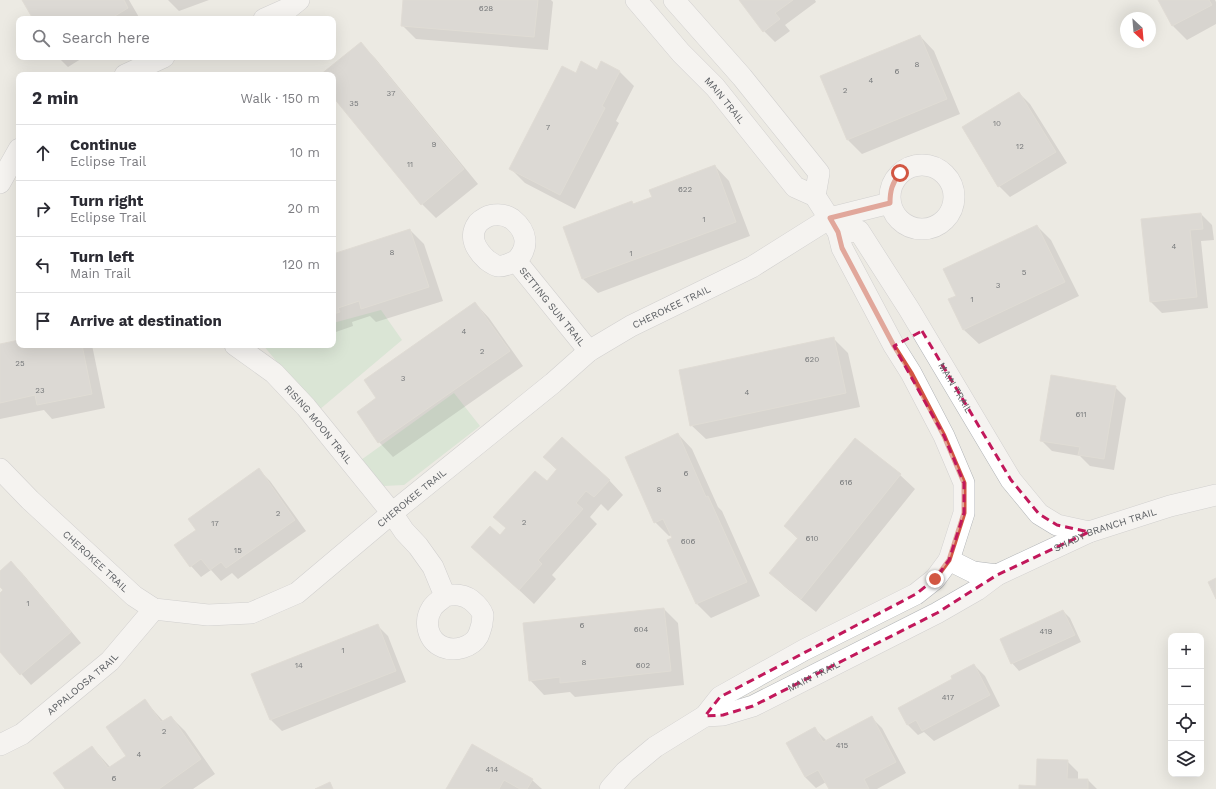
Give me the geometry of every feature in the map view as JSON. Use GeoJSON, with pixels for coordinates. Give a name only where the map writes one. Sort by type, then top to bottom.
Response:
{"type":"FeatureCollection","features":[{"type":"Feature","properties":{"kind":"street"},"geometry":{"type":"LineString","coordinates":[[271,16],[289,8],[299,0]]}},
{"type":"Feature","properties":{"kind":"street","name":"MAIN TRAIL"},"geometry":{"type":"LineString","coordinates":[[636,0],[681,53],[715,87],[795,187],[815,196]]}},
{"type":"Feature","properties":{"kind":"street"},"geometry":{"type":"LineString","coordinates":[[610,789],[625,772],[655,747],[705,716],[720,697],[804,650],[916,594],[935,579],[949,560],[964,513],[964,483],[944,436],[842,248],[834,225],[815,196],[819,173],[742,77],[674,0]]}},
{"type":"Feature","properties":{"kind":"street"},"geometry":{"type":"LineString","coordinates":[[132,72],[158,60]]}},
{"type":"Feature","properties":{"kind":"street"},"geometry":{"type":"LineString","coordinates":[[0,183],[16,154]]}},
{"type":"Feature","properties":{"kind":"street"},"geometry":{"type":"LineString","coordinates":[[834,225],[890,203]]}},
{"type":"Feature","properties":{"kind":"street","name":"MAIN TRAIL"},"geometry":{"type":"LineString","coordinates":[[834,225],[859,231],[922,331],[1011,480],[1039,514],[1058,525],[1089,532]]}},
{"type":"Feature","properties":{"kind":"street","name":"CHEROKEE TRAIL"},"geometry":{"type":"LineString","coordinates":[[0,469],[30,500],[134,596],[154,609],[208,615],[251,613],[297,593],[589,351],[632,326],[834,225]]}},
{"type":"Feature","properties":{"kind":"street","name":"SETTING SUN TRAIL"},"geometry":{"type":"LineString","coordinates":[[516,261],[589,351]]}},
{"type":"Feature","properties":{"kind":"street"},"geometry":{"type":"LineString","coordinates":[[894,346],[922,331]]}},
{"type":"Feature","properties":{"kind":"street","name":"RISING MOON TRAIL"},"geometry":{"type":"LineString","coordinates":[[239,348],[274,373],[306,408],[392,513],[404,531],[418,546],[433,567],[445,596]]}},
{"type":"Feature","properties":{"kind":"street","name":"SHADY BRANCH TRAIL"},"geometry":{"type":"LineString","coordinates":[[997,575],[1089,532],[1170,506],[1216,495]]}},
{"type":"Feature","properties":{"kind":"street"},"geometry":{"type":"LineString","coordinates":[[949,560],[973,572],[997,575]]}},
{"type":"Feature","properties":{"kind":"street","name":"MAIN TRAIL"},"geometry":{"type":"LineString","coordinates":[[705,716],[724,716],[753,706],[936,613],[977,590],[997,575]]}},
{"type":"Feature","properties":{"kind":"street","name":"APPALOOSA TRAIL"},"geometry":{"type":"LineString","coordinates":[[0,745],[22,734],[110,661],[154,609]]}},
{"type":"Feature","properties":{"kind":"highlighted area"},"geometry":{"type":"Polygon","coordinates":[[[922,331],[1011,480],[1039,514],[1057,525],[1089,532],[997,575],[937,613],[753,706],[723,715],[705,716],[720,697],[916,594],[935,579],[949,560],[964,513],[964,483],[944,436],[894,346],[922,331]]]}},
{"type":"Feature","properties":{"kind":"green space"},"geometry":{"type":"Polygon","coordinates":[[[381,310],[402,340],[319,410],[319,413],[265,348],[336,348],[336,322],[381,310]]]}},
{"type":"Feature","properties":{"kind":"green space"},"geometry":{"type":"Polygon","coordinates":[[[454,393],[480,426],[404,485],[384,486],[361,460],[454,393]]]}},
{"type":"Feature","properties":{"kind":"building"},"geometry":{"type":"Polygon","coordinates":[[[22,0],[124,0],[128,8],[115,16],[31,16],[22,0]]]}},
{"type":"Feature","properties":{"kind":"building"},"geometry":{"type":"Polygon","coordinates":[[[403,0],[538,0],[534,37],[401,26],[403,0]]]}},
{"type":"Feature","properties":{"kind":"building"},"geometry":{"type":"Polygon","coordinates":[[[739,0],[793,0],[775,13],[780,19],[763,32],[739,0]]]}},
{"type":"Feature","properties":{"kind":"building"},"geometry":{"type":"Polygon","coordinates":[[[1158,0],[1209,0],[1212,5],[1172,26],[1158,0]]]}},
{"type":"Feature","properties":{"kind":"building"},"geometry":{"type":"Polygon","coordinates":[[[920,35],[947,99],[847,140],[820,76],[920,35]]]}},
{"type":"Feature","properties":{"kind":"building"},"geometry":{"type":"Polygon","coordinates":[[[361,42],[464,169],[421,205],[336,101],[336,72],[324,72],[361,42]]]}},
{"type":"Feature","properties":{"kind":"building"},"geometry":{"type":"Polygon","coordinates":[[[581,61],[597,70],[601,61],[620,71],[602,106],[605,108],[560,195],[509,169],[562,66],[576,73],[581,61]]]}},
{"type":"Feature","properties":{"kind":"building"},"geometry":{"type":"Polygon","coordinates":[[[1019,92],[1056,152],[998,187],[962,127],[1019,92]]]}},
{"type":"Feature","properties":{"kind":"building"},"geometry":{"type":"Polygon","coordinates":[[[715,165],[736,222],[582,279],[563,227],[632,201],[633,204],[652,197],[649,190],[715,165]]]}},
{"type":"Feature","properties":{"kind":"building"},"geometry":{"type":"Polygon","coordinates":[[[1201,213],[1203,229],[1190,230],[1197,297],[1150,302],[1141,219],[1201,213]]]}},
{"type":"Feature","properties":{"kind":"building"},"geometry":{"type":"Polygon","coordinates":[[[1037,225],[1065,282],[963,330],[948,299],[956,296],[943,269],[1037,225]]]}},
{"type":"Feature","properties":{"kind":"building"},"geometry":{"type":"Polygon","coordinates":[[[410,229],[429,287],[361,309],[359,301],[338,308],[340,312],[336,313],[336,253],[410,229]]]}},
{"type":"Feature","properties":{"kind":"building"},"geometry":{"type":"Polygon","coordinates":[[[475,302],[510,351],[378,443],[357,412],[376,398],[364,380],[475,302]]]}},
{"type":"Feature","properties":{"kind":"building"},"geometry":{"type":"Polygon","coordinates":[[[834,337],[846,393],[690,426],[679,370],[834,337]]]}},
{"type":"Feature","properties":{"kind":"building"},"geometry":{"type":"Polygon","coordinates":[[[16,341],[16,348],[83,348],[92,394],[37,405],[35,395],[0,403],[0,344],[16,341]]]}},
{"type":"Feature","properties":{"kind":"building"},"geometry":{"type":"Polygon","coordinates":[[[1051,375],[1116,386],[1104,459],[1078,455],[1080,447],[1040,441],[1051,375]]]}},
{"type":"Feature","properties":{"kind":"building"},"geometry":{"type":"Polygon","coordinates":[[[678,433],[706,497],[708,496],[747,582],[696,604],[667,540],[672,538],[663,519],[654,523],[625,457],[678,433]]]}},
{"type":"Feature","properties":{"kind":"building"},"geometry":{"type":"Polygon","coordinates":[[[562,437],[610,480],[594,497],[586,491],[576,503],[583,509],[538,560],[542,564],[519,590],[471,547],[490,526],[500,535],[506,528],[493,517],[535,471],[547,481],[557,469],[543,457],[562,437]]]}},
{"type":"Feature","properties":{"kind":"building"},"geometry":{"type":"Polygon","coordinates":[[[855,438],[901,474],[801,599],[769,573],[798,538],[784,526],[855,438]]]}},
{"type":"Feature","properties":{"kind":"building"},"geometry":{"type":"Polygon","coordinates":[[[259,468],[295,520],[226,568],[221,562],[210,570],[201,559],[190,567],[174,545],[196,530],[188,519],[259,468]]]}},
{"type":"Feature","properties":{"kind":"building"},"geometry":{"type":"Polygon","coordinates":[[[11,561],[71,632],[20,675],[0,652],[0,593],[3,590],[0,587],[0,571],[11,561]]]}},
{"type":"Feature","properties":{"kind":"building"},"geometry":{"type":"Polygon","coordinates":[[[1216,578],[1216,599],[1208,582],[1216,578]]]}},
{"type":"Feature","properties":{"kind":"building"},"geometry":{"type":"Polygon","coordinates":[[[664,608],[671,671],[560,683],[560,677],[529,681],[523,623],[664,608]]]}},
{"type":"Feature","properties":{"kind":"building"},"geometry":{"type":"Polygon","coordinates":[[[1063,610],[1075,635],[1011,664],[1000,639],[1063,610]]]}},
{"type":"Feature","properties":{"kind":"building"},"geometry":{"type":"Polygon","coordinates":[[[378,624],[396,671],[270,720],[251,674],[378,624]]]}},
{"type":"Feature","properties":{"kind":"building"},"geometry":{"type":"Polygon","coordinates":[[[974,664],[990,695],[922,731],[916,720],[907,725],[898,708],[952,679],[951,676],[974,664]]]}},
{"type":"Feature","properties":{"kind":"building"},"geometry":{"type":"Polygon","coordinates":[[[145,699],[161,722],[171,716],[201,759],[159,789],[65,789],[53,773],[92,746],[108,768],[126,756],[106,727],[145,699]]]}},
{"type":"Feature","properties":{"kind":"building"},"geometry":{"type":"Polygon","coordinates":[[[872,716],[896,762],[864,779],[869,789],[829,789],[818,770],[805,777],[786,743],[815,727],[823,742],[872,716]]]}},
{"type":"Feature","properties":{"kind":"building"},"geometry":{"type":"Polygon","coordinates":[[[472,744],[533,779],[527,789],[520,789],[504,780],[499,789],[446,789],[472,744]]]}},
{"type":"Feature","properties":{"kind":"building"},"geometry":{"type":"Polygon","coordinates":[[[1037,759],[1068,760],[1067,779],[1088,779],[1088,789],[1019,789],[1019,785],[1036,786],[1037,759]]]}},
{"type":"Feature","properties":{"kind":"building"},"geometry":{"type":"Polygon","coordinates":[[[330,782],[333,789],[315,789],[330,782]]]}},
{"type":"Feature","properties":{"kind":"route"},"geometry":{"type":"LineString","coordinates":[[900,173],[893,182],[890,192],[890,203],[830,218],[838,232],[842,248],[944,436],[964,483],[964,513],[949,560],[935,579]]}}]}
